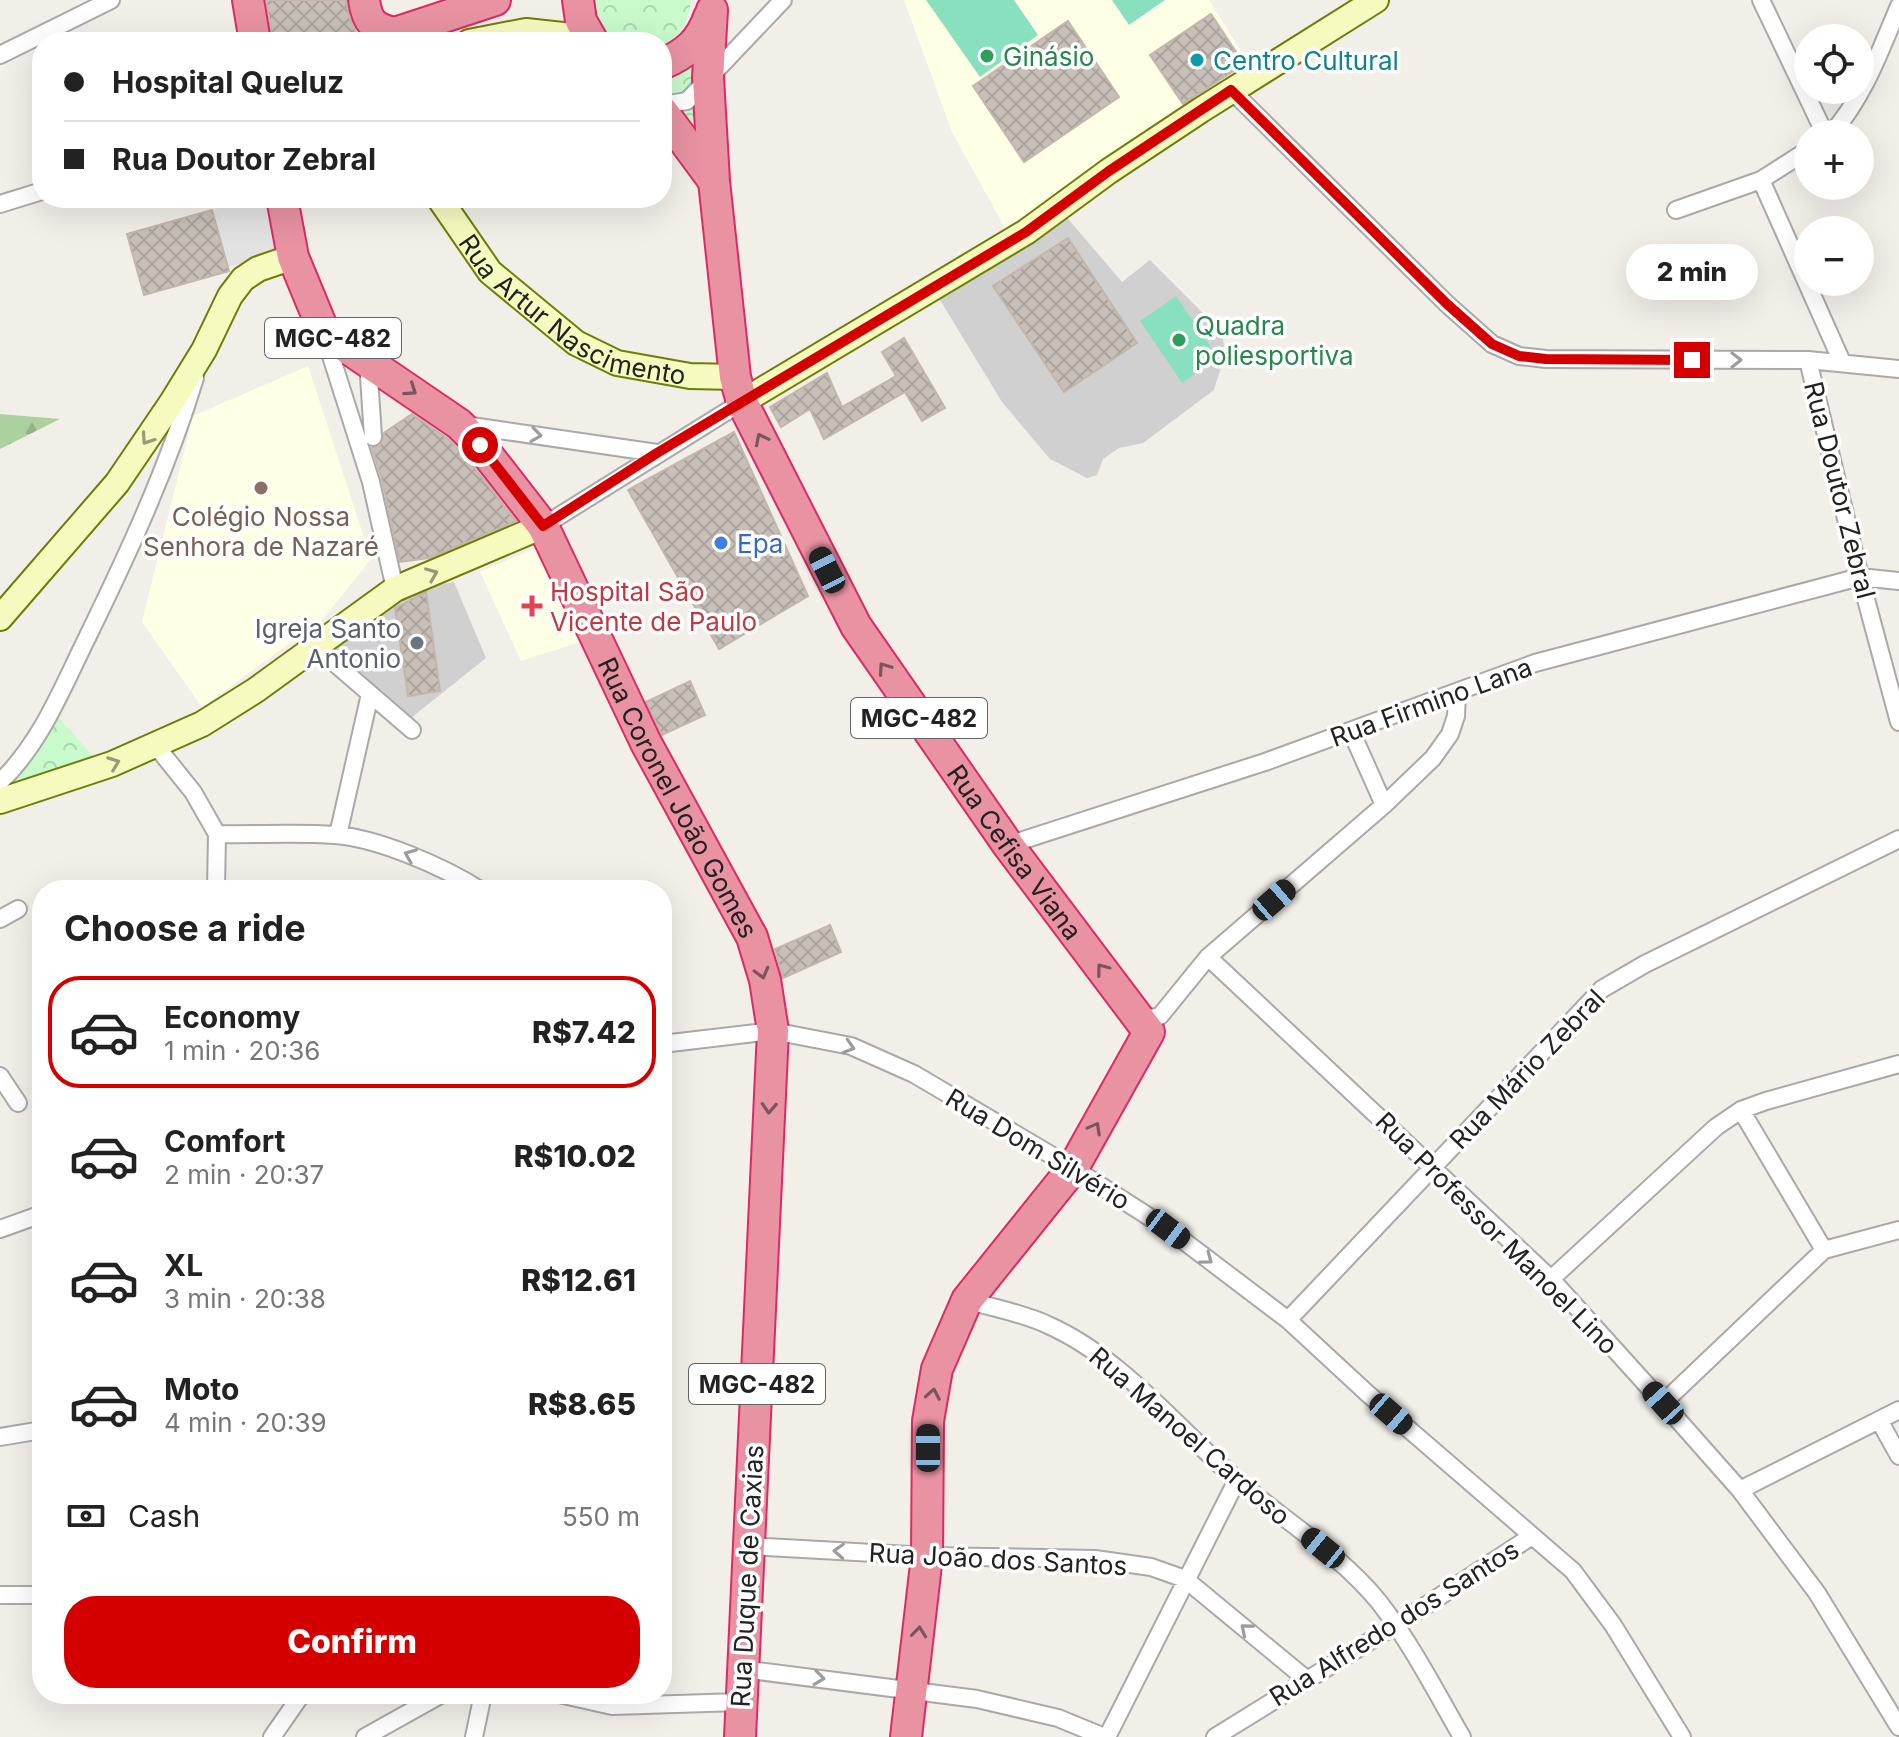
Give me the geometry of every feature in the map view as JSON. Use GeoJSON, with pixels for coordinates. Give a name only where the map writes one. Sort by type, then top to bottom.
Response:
{"type":"FeatureCollection","features":[{"type":"Feature","properties":{"kind":"highway"},"geometry":{"type":"LineString","coordinates":[[248,0],[253,32]]}},
{"type":"Feature","properties":{"kind":"highway"},"geometry":{"type":"LineString","coordinates":[[364,0],[370,23],[380,31],[388,32]]}},
{"type":"Feature","properties":{"kind":"highway"},"geometry":{"type":"LineString","coordinates":[[398,32],[495,0]]}},
{"type":"Feature","properties":{"kind":"highway"},"geometry":{"type":"LineString","coordinates":[[578,0],[581,21],[587,32]]}},
{"type":"Feature","properties":{"kind":"highway","name":"Rua Cefisa Viana"},"geometry":{"type":"LineString","coordinates":[[712,5],[708,78],[714,181],[742,390],[856,626],[1008,845],[1144,1026]]}},
{"type":"Feature","properties":{"kind":"highway","name":"MGC-482"},"geometry":{"type":"LineString","coordinates":[[672,60],[683,55],[702,36],[712,5]]}},
{"type":"Feature","properties":{"kind":"highway"},"geometry":{"type":"LineString","coordinates":[[672,124],[714,181]]}},
{"type":"Feature","properties":{"kind":"highway","name":"MGC-482"},"geometry":{"type":"LineString","coordinates":[[284,208],[293,257],[324,332],[459,424],[480,445],[543,526]]}},
{"type":"Feature","properties":{"kind":"highway","name":"Rua Coronel João Gomes"},"geometry":{"type":"LineString","coordinates":[[543,526],[646,743],[752,937],[765,980],[773,1031]]}},
{"type":"Feature","properties":{"kind":"highway"},"geometry":{"type":"LineString","coordinates":[[906,1737],[927,1556],[928,1421],[937,1369],[967,1300],[1073,1168],[1144,1026]]}},
{"type":"Feature","properties":{"kind":"highway","name":"Rua Duque de Caxias"},"geometry":{"type":"LineString","coordinates":[[740,1737],[773,1031]]}},
{"type":"Feature","properties":{"kind":"street"},"geometry":{"type":"LineString","coordinates":[[46,32],[111,0]]}},
{"type":"Feature","properties":{"kind":"street"},"geometry":{"type":"LineString","coordinates":[[672,103],[687,101],[783,0]]}},
{"type":"Feature","properties":{"kind":"street"},"geometry":{"type":"LineString","coordinates":[[0,801],[112,764],[202,724],[256,690],[395,589],[543,526],[657,453],[742,390],[1026,232],[1109,171],[1231,90],[1376,0]]}},
{"type":"Feature","properties":{"kind":"street"},"geometry":{"type":"LineString","coordinates":[[1761,0],[1821,120]]}},
{"type":"Feature","properties":{"kind":"street"},"geometry":{"type":"LineString","coordinates":[[1842,120],[1873,70],[1899,6]]}},
{"type":"Feature","properties":{"kind":"street"},"geometry":{"type":"LineString","coordinates":[[0,55],[32,39]]}},
{"type":"Feature","properties":{"kind":"street","name":"Rua Doutor Zebral"},"geometry":{"type":"LineString","coordinates":[[1231,90],[1447,304],[1492,344],[1519,356],[1546,359],[1808,360],[1860,577],[1899,722]]}},
{"type":"Feature","properties":{"kind":"street"},"geometry":{"type":"LineString","coordinates":[[1676,210],[1761,180],[1794,159]]}},
{"type":"Feature","properties":{"kind":"street"},"geometry":{"type":"LineString","coordinates":[[1761,180],[1842,362]]}},
{"type":"Feature","properties":{"kind":"street"},"geometry":{"type":"LineString","coordinates":[[0,204],[32,194]]}},
{"type":"Feature","properties":{"kind":"street","name":"Rua Artur Nascimento"},"geometry":{"type":"LineString","coordinates":[[446,208],[490,272],[576,343],[617,363],[690,376],[742,390]]}},
{"type":"Feature","properties":{"kind":"street"},"geometry":{"type":"LineString","coordinates":[[0,618],[117,483],[204,350],[230,296],[243,279],[258,269],[293,257]]}},
{"type":"Feature","properties":{"kind":"street"},"geometry":{"type":"LineString","coordinates":[[324,332],[371,482],[395,589]]}},
{"type":"Feature","properties":{"kind":"street"},"geometry":{"type":"LineString","coordinates":[[0,782],[20,763],[54,707],[138,534],[181,423],[204,350]]}},
{"type":"Feature","properties":{"kind":"street"},"geometry":{"type":"LineString","coordinates":[[1808,360],[1899,369]]}},
{"type":"Feature","properties":{"kind":"street"},"geometry":{"type":"LineString","coordinates":[[368,361],[373,437]]}},
{"type":"Feature","properties":{"kind":"street"},"geometry":{"type":"LineString","coordinates":[[459,424],[657,453]]}},
{"type":"Feature","properties":{"kind":"street"},"geometry":{"type":"LineString","coordinates":[[1860,577],[1899,581]]}},
{"type":"Feature","properties":{"kind":"street","name":"Rua Firmino Lana"},"geometry":{"type":"LineString","coordinates":[[1008,845],[1265,762],[1535,663],[1860,577]]}},
{"type":"Feature","properties":{"kind":"street"},"geometry":{"type":"LineString","coordinates":[[316,647],[412,730]]}},
{"type":"Feature","properties":{"kind":"street"},"geometry":{"type":"LineString","coordinates":[[1144,1026],[1160,1016],[1208,957],[1384,805],[1433,758],[1450,734],[1456,716],[1457,693]]}},
{"type":"Feature","properties":{"kind":"street"},"geometry":{"type":"LineString","coordinates":[[338,835],[370,694]]}},
{"type":"Feature","properties":{"kind":"street"},"geometry":{"type":"LineString","coordinates":[[1351,731],[1384,805]]}},
{"type":"Feature","properties":{"kind":"street"},"geometry":{"type":"LineString","coordinates":[[156,746],[193,792],[217,834],[216,880]]}},
{"type":"Feature","properties":{"kind":"street"},"geometry":{"type":"LineString","coordinates":[[20,763],[40,788]]}},
{"type":"Feature","properties":{"kind":"street"},"geometry":{"type":"LineString","coordinates":[[217,834],[338,835],[404,852],[464,880]]}},
{"type":"Feature","properties":{"kind":"street","name":"Rua Mário Zebral"},"geometry":{"type":"LineString","coordinates":[[1288,1320],[1602,989],[1645,964],[1899,839]]}},
{"type":"Feature","properties":{"kind":"street"},"geometry":{"type":"LineString","coordinates":[[0,919],[18,909]]}},
{"type":"Feature","properties":{"kind":"street","name":"Rua Professor Manoel Lino"},"geometry":{"type":"LineString","coordinates":[[1208,957],[1551,1279],[1663,1403],[1740,1490],[1817,1593],[1899,1727]]}},
{"type":"Feature","properties":{"kind":"street","name":"Rua Dom Silvério"},"geometry":{"type":"LineString","coordinates":[[672,1043],[773,1031],[851,1046],[914,1074],[1073,1168],[1168,1229],[1288,1320],[1368,1394],[1573,1571],[1613,1625],[1682,1737]]}},
{"type":"Feature","properties":{"kind":"street"},"geometry":{"type":"LineString","coordinates":[[1551,1279],[1716,1127],[1741,1110],[1899,1064]]}},
{"type":"Feature","properties":{"kind":"street"},"geometry":{"type":"LineString","coordinates":[[0,1076],[18,1103]]}},
{"type":"Feature","properties":{"kind":"street"},"geometry":{"type":"LineString","coordinates":[[1741,1110],[1824,1250]]}},
{"type":"Feature","properties":{"kind":"street"},"geometry":{"type":"LineString","coordinates":[[0,1229],[32,1218]]}},
{"type":"Feature","properties":{"kind":"street"},"geometry":{"type":"LineString","coordinates":[[1663,1403],[1824,1250],[1899,1230]]}},
{"type":"Feature","properties":{"kind":"street","name":"Rua Manoel Cardoso"},"geometry":{"type":"LineString","coordinates":[[967,1300],[1047,1324],[1081,1342],[1117,1369],[1237,1480],[1344,1566],[1396,1625],[1462,1737]]}},
{"type":"Feature","properties":{"kind":"street"},"geometry":{"type":"LineString","coordinates":[[1740,1490],[1899,1410]]}},
{"type":"Feature","properties":{"kind":"street"},"geometry":{"type":"LineString","coordinates":[[1879,1420],[1899,1456]]}},
{"type":"Feature","properties":{"kind":"street"},"geometry":{"type":"LineString","coordinates":[[0,1437],[32,1432]]}},
{"type":"Feature","properties":{"kind":"street"},"geometry":{"type":"LineString","coordinates":[[742,1669],[977,1699],[1058,1718],[1106,1737],[1237,1480]]}},
{"type":"Feature","properties":{"kind":"street","name":"Rua Alfredo dos Santos"},"geometry":{"type":"LineString","coordinates":[[1215,1737],[1532,1536]]}},
{"type":"Feature","properties":{"kind":"street","name":"Rua João dos Santos"},"geometry":{"type":"LineString","coordinates":[[749,1546],[927,1556],[1095,1559],[1151,1567],[1185,1579],[1306,1679]]}},
{"type":"Feature","properties":{"kind":"street"},"geometry":{"type":"LineString","coordinates":[[0,1595],[32,1595]]}},
{"type":"Feature","properties":{"kind":"street"},"geometry":{"type":"LineString","coordinates":[[603,1704],[740,1702]]}},
{"type":"Feature","properties":{"kind":"street"},"geometry":{"type":"LineString","coordinates":[[272,1737],[295,1704]]}},
{"type":"Feature","properties":{"kind":"street"},"geometry":{"type":"LineString","coordinates":[[365,1737],[424,1704]]}},
{"type":"Feature","properties":{"kind":"street"},"geometry":{"type":"LineString","coordinates":[[474,1737],[481,1704]]}},
{"type":"Feature","properties":{"kind":"shaded area"},"geometry":{"type":"Polygon","coordinates":[[[904,0],[1209,0],[1253,70],[1005,228],[952,132],[904,0]]]}},
{"type":"Feature","properties":{"kind":"shaded area"},"geometry":{"type":"Polygon","coordinates":[[[267,208],[279,253],[228,267],[212,210],[267,208]]]}},
{"type":"Feature","properties":{"kind":"shaded area"},"geometry":{"type":"Polygon","coordinates":[[[1063,213],[1122,282],[1150,260],[1222,332],[1225,355],[1214,390],[1143,443],[1119,448],[1103,459],[1097,475],[1087,478],[1050,459],[1002,402],[937,295],[1063,213]]]}},
{"type":"Feature","properties":{"kind":"shaded area","name":"Colégio Nossa Senhora de Nazaré"},"geometry":{"type":"Polygon","coordinates":[[[308,366],[371,559],[322,620],[202,707],[142,622],[193,416],[308,366]]]}},
{"type":"Feature","properties":{"kind":"shaded area","name":"Hospital São Vicente de Paulo"},"geometry":{"type":"Polygon","coordinates":[[[540,546],[586,640],[521,661],[480,572],[540,546]]]}},
{"type":"Feature","properties":{"kind":"shaded area"},"geometry":{"type":"Polygon","coordinates":[[[454,582],[486,658],[411,718],[331,649],[395,593],[454,582]]]}},
{"type":"Feature","properties":{"kind":"green space"},"geometry":{"type":"Polygon","coordinates":[[[586,0],[691,0],[683,28],[672,41],[672,32],[602,32],[586,0]]]}},
{"type":"Feature","properties":{"kind":"green space","name":"Ginásio"},"geometry":{"type":"Polygon","coordinates":[[[926,0],[1014,0],[1038,35],[980,77],[926,0]]]}},
{"type":"Feature","properties":{"kind":"green space"},"geometry":{"type":"Polygon","coordinates":[[[1112,0],[1165,0],[1129,25],[1112,0]]]}},
{"type":"Feature","properties":{"kind":"green space"},"geometry":{"type":"Polygon","coordinates":[[[698,46],[708,169],[672,110],[672,63],[698,46]]]}},
{"type":"Feature","properties":{"kind":"green space","name":"Quadra poliesportiva"},"geometry":{"type":"Polygon","coordinates":[[[1176,296],[1218,358],[1182,383],[1140,321],[1176,296]]]}},
{"type":"Feature","properties":{"kind":"green space"},"geometry":{"type":"Polygon","coordinates":[[[0,414],[60,419],[0,449],[0,414]]]}},
{"type":"Feature","properties":{"kind":"green space"},"geometry":{"type":"Polygon","coordinates":[[[53,711],[101,765],[1,799],[53,711]]]}},
{"type":"Feature","properties":{"kind":"building"},"geometry":{"type":"Polygon","coordinates":[[[266,0],[346,0],[356,32],[271,32],[266,0]]]}},
{"type":"Feature","properties":{"kind":"building","name":"Centro Cultural"},"geometry":{"type":"Polygon","coordinates":[[[1211,14],[1244,64],[1183,104],[1150,55],[1211,14]]]}},
{"type":"Feature","properties":{"kind":"building"},"geometry":{"type":"Polygon","coordinates":[[[1068,21],[1119,97],[1024,162],[973,86],[1068,21]]]}},
{"type":"Feature","properties":{"kind":"building"},"geometry":{"type":"Polygon","coordinates":[[[212,210],[229,271],[144,295],[127,234],[212,210]]]}},
{"type":"Feature","properties":{"kind":"building"},"geometry":{"type":"Polygon","coordinates":[[[1068,238],[1137,343],[1064,392],[993,286],[1068,238]]]}},
{"type":"Feature","properties":{"kind":"building"},"geometry":{"type":"Polygon","coordinates":[[[904,338],[945,408],[922,421],[905,392],[824,439],[810,409],[781,427],[770,407],[827,373],[842,407],[896,376],[882,352],[904,338]]]}},
{"type":"Feature","properties":{"kind":"building"},"geometry":{"type":"Polygon","coordinates":[[[412,414],[447,438],[466,457],[516,521],[429,558],[400,562],[372,448],[380,446],[384,433],[412,414]]]}},
{"type":"Feature","properties":{"kind":"building","name":"Epa"},"geometry":{"type":"Polygon","coordinates":[[[734,432],[808,596],[719,649],[628,490],[734,432]]]}},
{"type":"Feature","properties":{"kind":"building","name":"Igreja Santo Antonio"},"geometry":{"type":"Polygon","coordinates":[[[426,592],[440,691],[408,696],[395,608],[426,592]]]}},
{"type":"Feature","properties":{"kind":"building"},"geometry":{"type":"Polygon","coordinates":[[[690,681],[705,715],[662,735],[646,702],[690,681]]]}},
{"type":"Feature","properties":{"kind":"building"},"geometry":{"type":"Polygon","coordinates":[[[830,925],[841,952],[783,978],[775,949],[830,925]]]}},
{"type":"Feature","properties":{"kind":"place","name":"Ginásio"},"geometry":{"type":"Point","coordinates":[987,56]}},
{"type":"Feature","properties":{"kind":"place","name":"Centro Cultural"},"geometry":{"type":"Point","coordinates":[1197,60]}},
{"type":"Feature","properties":{"kind":"place","name":"Quadra poliesportiva"},"geometry":{"type":"Point","coordinates":[1179,340]}},
{"type":"Feature","properties":{"kind":"place","name":"Colégio Nossa Senhora de Nazaré"},"geometry":{"type":"Point","coordinates":[261,488]}},
{"type":"Feature","properties":{"kind":"place","name":"Epa"},"geometry":{"type":"Point","coordinates":[721,543]}},
{"type":"Feature","properties":{"kind":"place","name":"Hospital São Vicente de Paulo"},"geometry":{"type":"Point","coordinates":[532,606]}},
{"type":"Feature","properties":{"kind":"place","name":"Igreja Santo Antonio"},"geometry":{"type":"Point","coordinates":[417,643]}},
{"type":"Feature","properties":{"kind":"route"},"geometry":{"type":"LineString","coordinates":[[480,445],[543,526],[657,453],[1026,232],[1109,171],[1231,90],[1447,304],[1492,344],[1519,356],[1546,359],[1692,360]]}}]}
